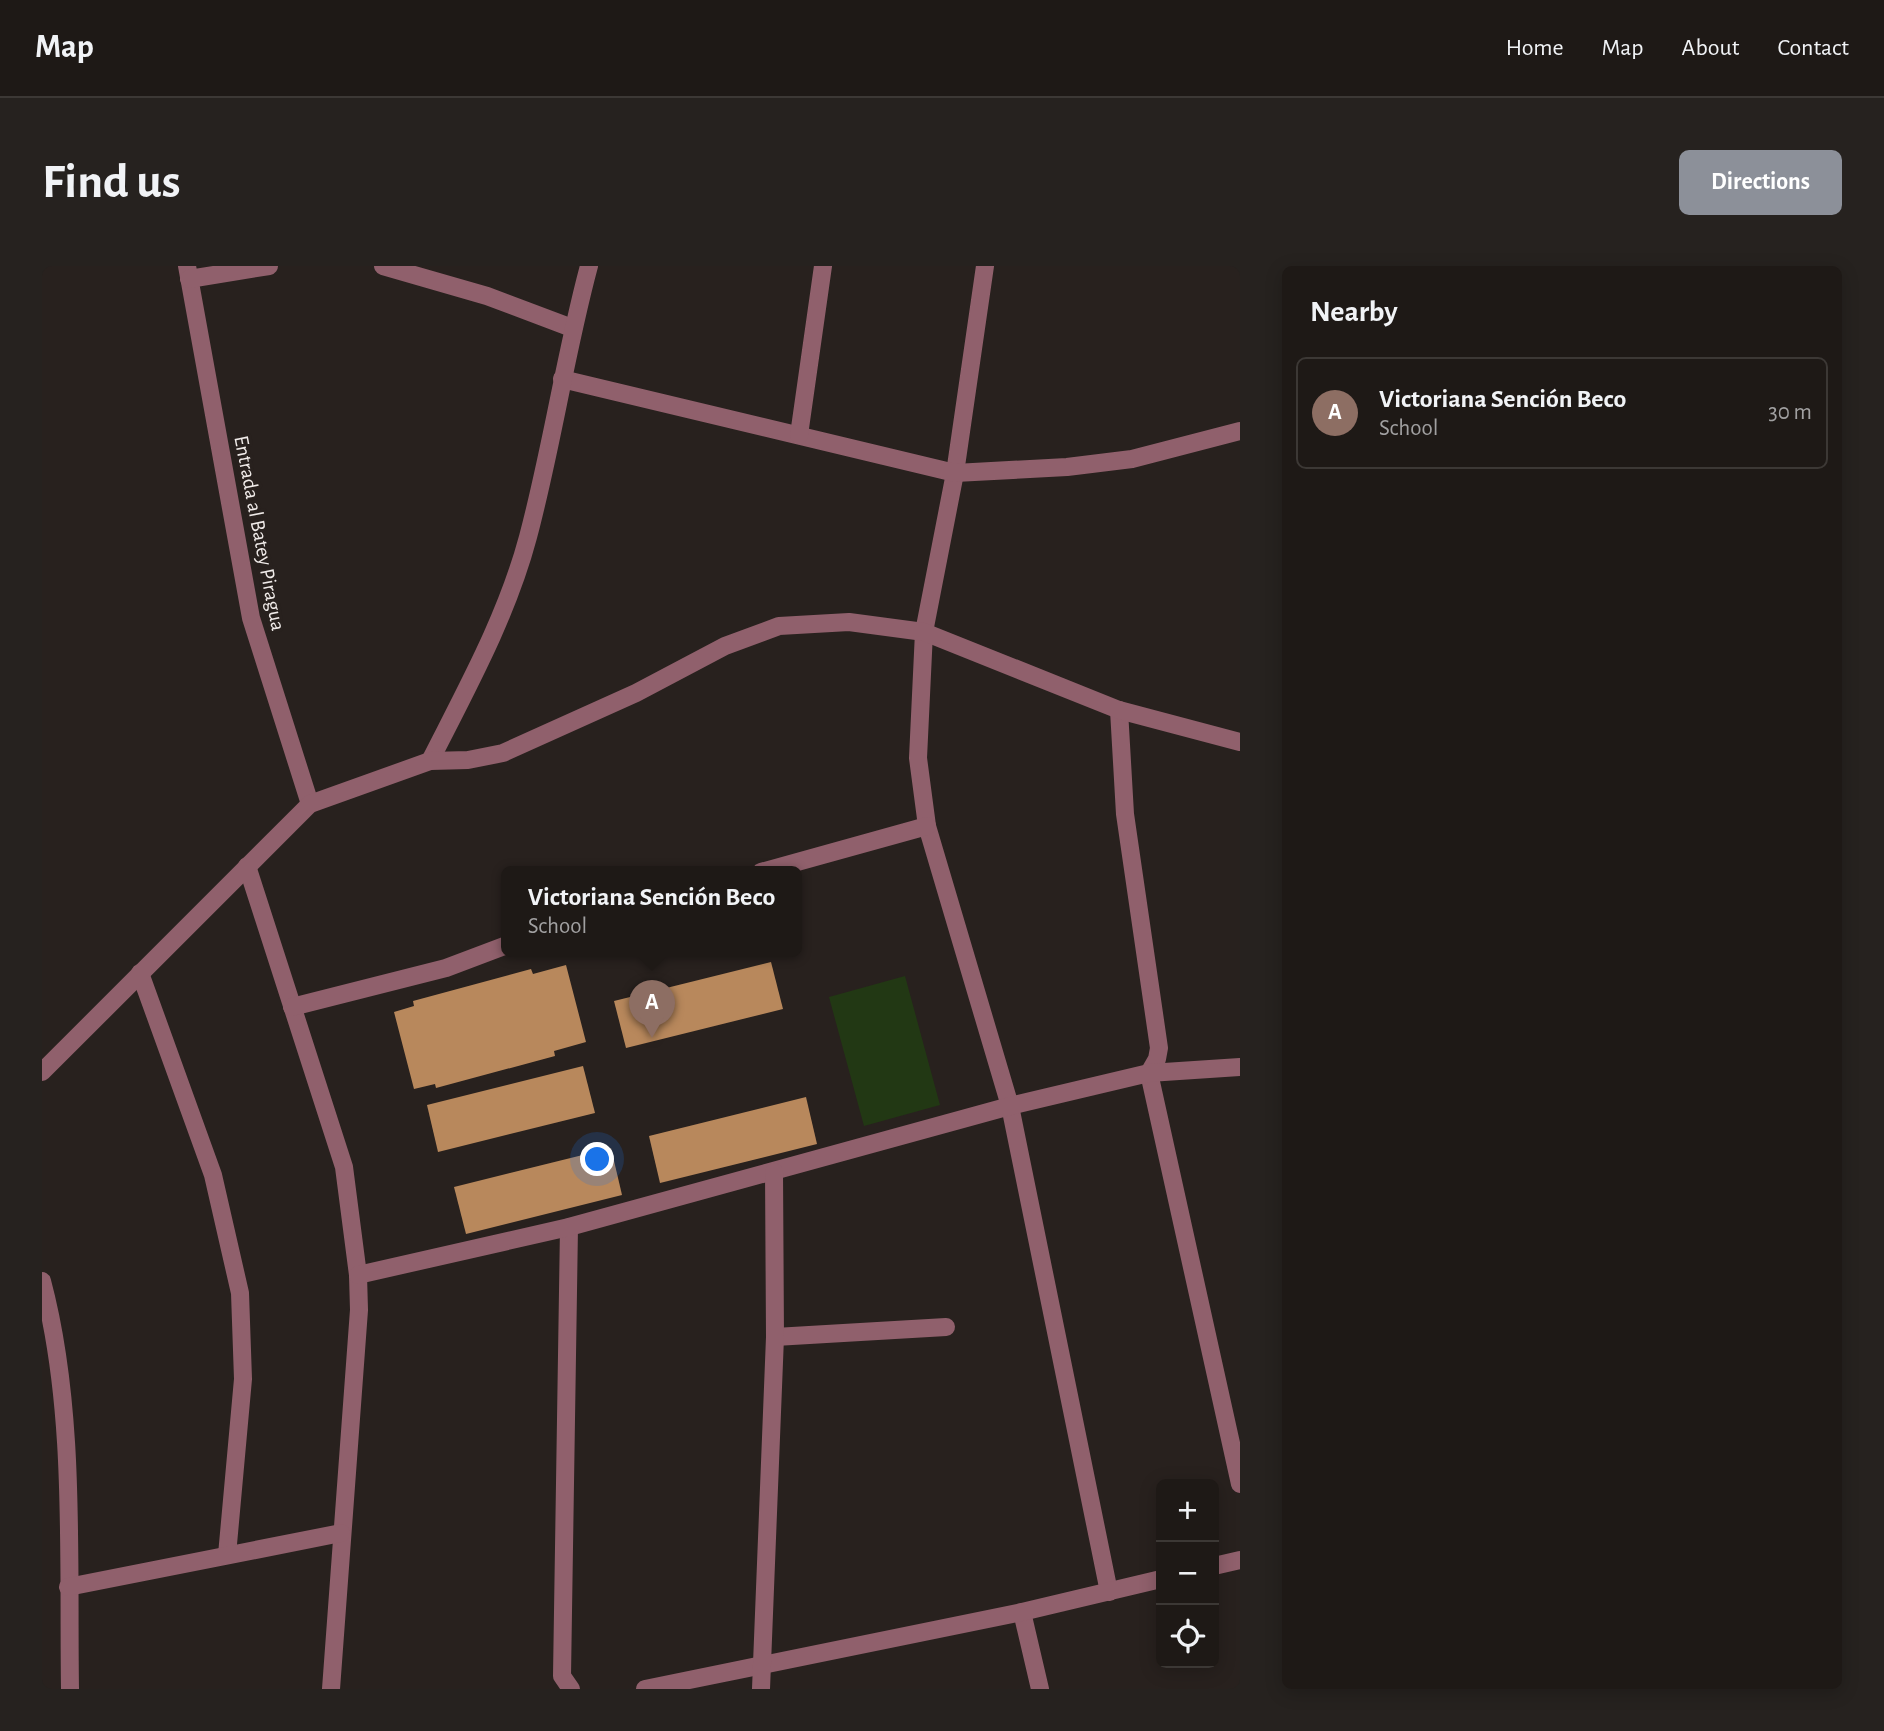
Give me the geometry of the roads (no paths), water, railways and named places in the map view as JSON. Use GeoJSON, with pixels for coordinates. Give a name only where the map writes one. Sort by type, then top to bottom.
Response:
{"type":"FeatureCollection","features":[{"type":"Feature","properties":{"kind":"street"},"geometry":{"type":"LineString","coordinates":[[188,273],[269,266]]}},
{"type":"Feature","properties":{"kind":"street"},"geometry":{"type":"LineString","coordinates":[[383,266],[487,296],[572,328]]}},
{"type":"Feature","properties":{"kind":"street"},"geometry":{"type":"LineString","coordinates":[[430,761],[493,635],[528,537],[572,328],[589,266]]}},
{"type":"Feature","properties":{"kind":"street"},"geometry":{"type":"LineString","coordinates":[[799,435],[823,266]]}},
{"type":"Feature","properties":{"kind":"street"},"geometry":{"type":"LineString","coordinates":[[985,266],[955,473],[924,632],[918,758],[927,826],[1010,1106],[1109,1592]]}},
{"type":"Feature","properties":{"kind":"street","name":"Entrada al Batey Piragua"},"geometry":{"type":"LineString","coordinates":[[188,273],[251,618],[310,804]]}},
{"type":"Feature","properties":{"kind":"street"},"geometry":{"type":"LineString","coordinates":[[562,379],[955,473],[1067,467],[1132,458],[1240,431]]}},
{"type":"Feature","properties":{"kind":"street"},"geometry":{"type":"LineString","coordinates":[[42,1072],[310,804],[430,761],[468,760],[502,753],[636,693],[725,646],[779,626],[849,622],[924,632],[1119,710],[1240,743]]}},
{"type":"Feature","properties":{"kind":"street"},"geometry":{"type":"LineString","coordinates":[[1119,710],[1125,814],[1159,1048],[1149,1073],[1240,1484]]}},
{"type":"Feature","properties":{"kind":"street"},"geometry":{"type":"LineString","coordinates":[[783,866],[927,826]]}},
{"type":"Feature","properties":{"kind":"street"},"geometry":{"type":"LineString","coordinates":[[247,866],[344,1167],[358,1275],[359,1310],[331,1689]]}},
{"type":"Feature","properties":{"kind":"street"},"geometry":{"type":"LineString","coordinates":[[292,1007],[446,968],[501,947]]}},
{"type":"Feature","properties":{"kind":"street"},"geometry":{"type":"LineString","coordinates":[[140,973],[213,1175],[240,1293],[243,1379],[228,1555]]}},
{"type":"Feature","properties":{"kind":"street"},"geometry":{"type":"LineString","coordinates":[[358,1275],[569,1227],[1010,1106],[1149,1073],[1240,1067]]}},
{"type":"Feature","properties":{"kind":"street"},"geometry":{"type":"LineString","coordinates":[[761,1689],[775,1337],[774,1172]]}},
{"type":"Feature","properties":{"kind":"street"},"geometry":{"type":"LineString","coordinates":[[565,1684],[569,1227]]}},
{"type":"Feature","properties":{"kind":"street"},"geometry":{"type":"LineString","coordinates":[[42,1280],[54,1324],[64,1418],[70,1689]]}},
{"type":"Feature","properties":{"kind":"street"},"geometry":{"type":"LineString","coordinates":[[775,1337],[946,1327]]}},
{"type":"Feature","properties":{"kind":"street"},"geometry":{"type":"LineString","coordinates":[[68,1587],[341,1533]]}},
{"type":"Feature","properties":{"kind":"street"},"geometry":{"type":"LineString","coordinates":[[1219,1565],[1240,1560]]}},
{"type":"Feature","properties":{"kind":"street"},"geometry":{"type":"LineString","coordinates":[[645,1689],[1022,1612],[1156,1580]]}},
{"type":"Feature","properties":{"kind":"street"},"geometry":{"type":"LineString","coordinates":[[1022,1612],[1040,1689]]}},
{"type":"Feature","properties":{"kind":"place","name":"Victoriana Sención Beco"},"geometry":{"type":"Point","coordinates":[652,1038]}}]}
